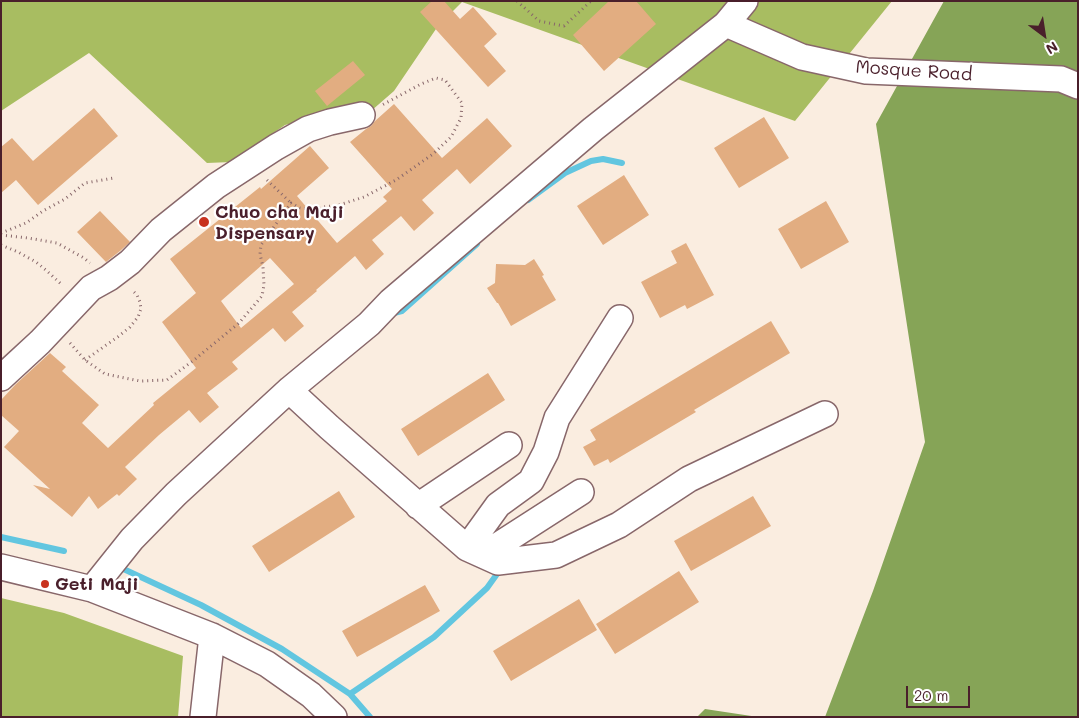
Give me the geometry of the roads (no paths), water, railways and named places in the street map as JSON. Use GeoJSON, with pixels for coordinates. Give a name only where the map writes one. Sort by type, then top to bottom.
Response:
{"type":"FeatureCollection","features":[{"type":"Feature","properties":{"kind":"street"},"geometry":{"type":"LineString","coordinates":[[92,589],[132,539],[176,494],[290,390],[369,324],[391,302],[606,118],[726,24],[745,1]]}},
{"type":"Feature","properties":{"kind":"street","name":"Mosque Road"},"geometry":{"type":"LineString","coordinates":[[726,24],[802,57],[866,72],[1061,79],[1078,86]]}},
{"type":"Feature","properties":{"kind":"street"},"geometry":{"type":"LineString","coordinates":[[1,378],[40,342],[91,288],[109,278],[130,262],[161,230],[224,181],[276,147],[308,129],[362,115]]}},
{"type":"Feature","properties":{"kind":"street"},"geometry":{"type":"LineString","coordinates":[[475,552],[498,505],[531,480],[546,452],[556,418],[620,318]]}},
{"type":"Feature","properties":{"kind":"street"},"geometry":{"type":"LineString","coordinates":[[290,390],[418,506],[475,552],[498,562],[556,555],[619,525],[689,479],[825,414]]}},
{"type":"Feature","properties":{"kind":"street"},"geometry":{"type":"LineString","coordinates":[[418,506],[509,445]]}},
{"type":"Feature","properties":{"kind":"street"},"geometry":{"type":"LineString","coordinates":[[475,552],[581,492]]}},
{"type":"Feature","properties":{"kind":"street"},"geometry":{"type":"LineString","coordinates":[[1,567],[92,589],[212,636],[267,664],[311,695],[334,717]]}},
{"type":"Feature","properties":{"kind":"street"},"geometry":{"type":"LineString","coordinates":[[203,717],[212,636]]}},
{"type":"Feature","properties":{"kind":"waterway"},"geometry":{"type":"LineString","coordinates":[[528,200],[565,173],[591,161],[603,159],[622,163]]}},
{"type":"Feature","properties":{"kind":"waterway"},"geometry":{"type":"LineString","coordinates":[[390,314],[402,311],[477,244]]}},
{"type":"Feature","properties":{"kind":"waterway"},"geometry":{"type":"LineString","coordinates":[[1,537],[64,551]]}},
{"type":"Feature","properties":{"kind":"waterway"},"geometry":{"type":"LineString","coordinates":[[117,566],[201,605],[282,649],[350,694],[370,717]]}},
{"type":"Feature","properties":{"kind":"waterway"},"geometry":{"type":"LineString","coordinates":[[350,694],[434,637],[487,588],[502,567]]}},
{"type":"Feature","properties":{"kind":"place","name":"Chuo cha Maji Dispensary"},"geometry":{"type":"Point","coordinates":[204,222]}},
{"type":"Feature","properties":{"kind":"place","name":"Geti Maji"},"geometry":{"type":"Point","coordinates":[45,584]}}]}
